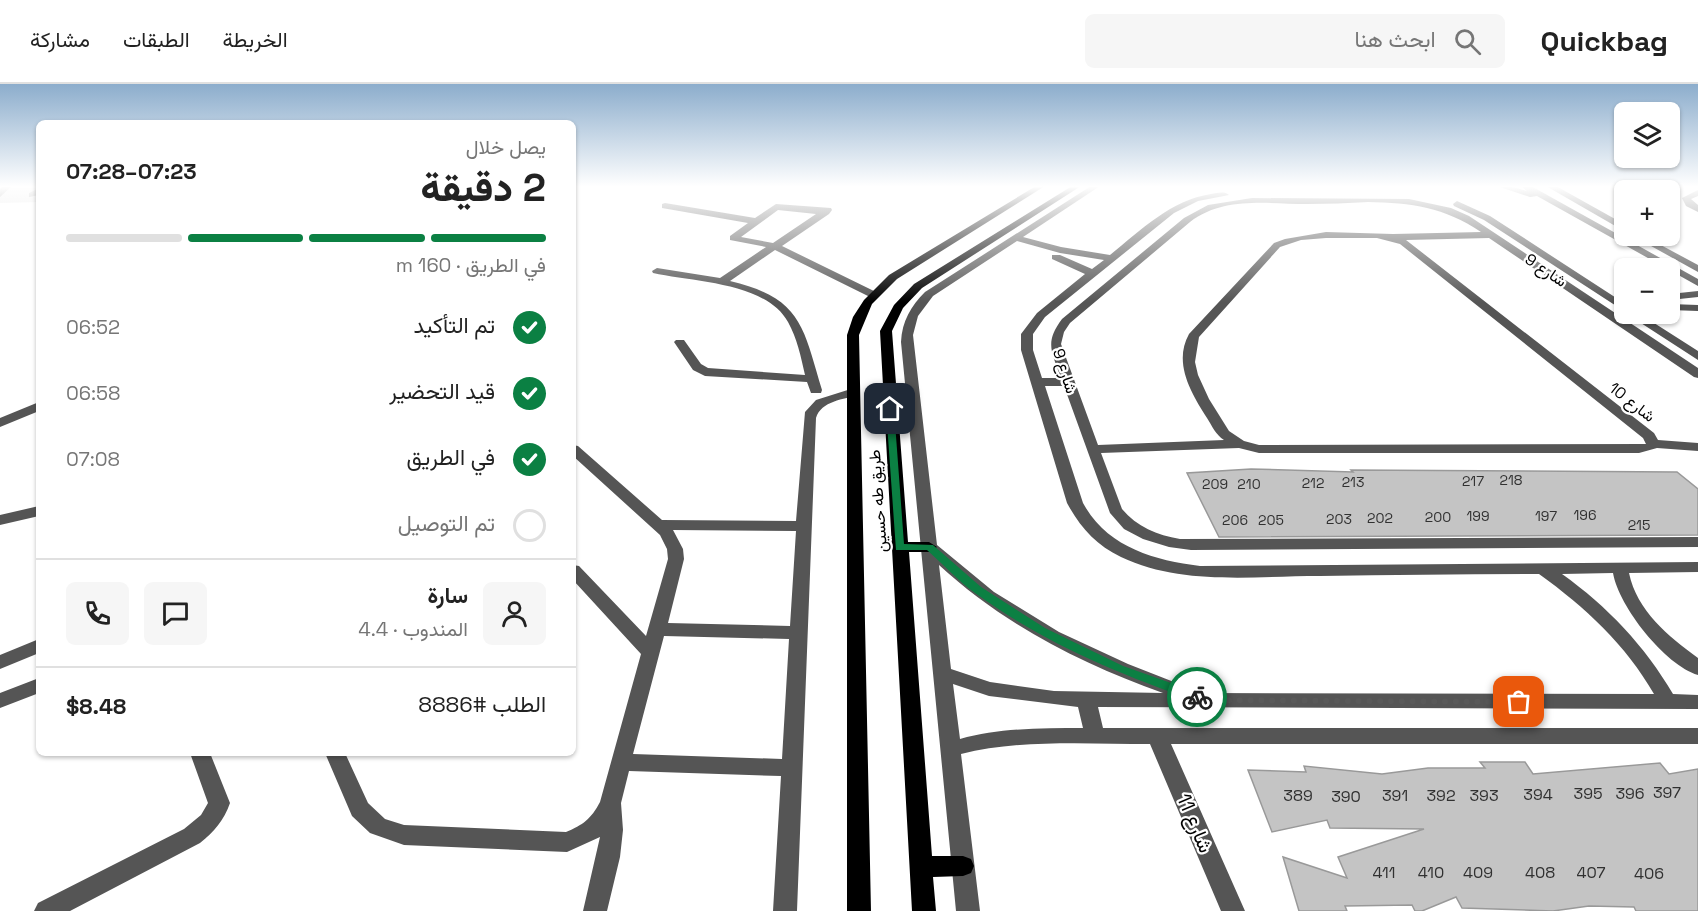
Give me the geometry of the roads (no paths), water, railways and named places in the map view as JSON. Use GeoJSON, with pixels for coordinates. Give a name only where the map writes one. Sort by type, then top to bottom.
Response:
{"type":"FeatureCollection","features":[{"type":"Feature","properties":{"kind":"main road","name":"طريق طه حسين"},"geometry":{"type":"LineString","coordinates":[[859,911],[853,335],[856,321],[872,294],[893,277],[978,225]]}},
{"type":"Feature","properties":{"kind":"main road","name":"طريق طه حسين"},"geometry":{"type":"LineString","coordinates":[[924,911],[886,332],[893,315],[918,286],[956,262],[1011,237],[1027,225]]}},
{"type":"Feature","properties":{"kind":"main road"},"geometry":{"type":"LineString","coordinates":[[956,262],[972,266]]}},
{"type":"Feature","properties":{"kind":"main road"},"geometry":{"type":"LineString","coordinates":[[899,547],[929,547]]}},
{"type":"Feature","properties":{"kind":"main road"},"geometry":{"type":"LineString","coordinates":[[921,867],[963,866]]}},
{"type":"Feature","properties":{"kind":"street"},"geometry":{"type":"LineString","coordinates":[[750,225],[733,238],[775,246],[872,294]]}},
{"type":"Feature","properties":{"kind":"street"},"geometry":{"type":"LineString","coordinates":[[720,283],[808,225]]}},
{"type":"Feature","properties":{"kind":"street"},"geometry":{"type":"LineString","coordinates":[[968,911],[907,334],[911,318],[921,303],[1011,237],[1032,225]]}},
{"type":"Feature","properties":{"kind":"street","name":"شارع 9"},"geometry":{"type":"LineString","coordinates":[[1155,225],[1041,315],[1027,334],[1027,350],[1079,513],[1097,534],[1110,544],[1143,560],[1180,569],[1698,567]]}},
{"type":"Feature","properties":{"kind":"street","name":"شارع 9"},"geometry":{"type":"LineString","coordinates":[[1182,225],[1061,326],[1055,344],[1115,510],[1127,523],[1144,534],[1167,542],[1191,546],[1698,542]]}},
{"type":"Feature","properties":{"kind":"street","name":"شارع 9"},"geometry":{"type":"LineString","coordinates":[[1476,225],[1698,374]]}},
{"type":"Feature","properties":{"kind":"street","name":"شارع 9"},"geometry":{"type":"LineString","coordinates":[[1497,225],[1614,301]]}},
{"type":"Feature","properties":{"kind":"street"},"geometry":{"type":"LineString","coordinates":[[1595,225],[1698,283]]}},
{"type":"Feature","properties":{"kind":"street"},"geometry":{"type":"LineString","coordinates":[[1239,444],[1224,434],[1191,374],[1188,353],[1198,329],[1277,245],[1293,239],[1316,236],[1493,235]]}},
{"type":"Feature","properties":{"kind":"street"},"geometry":{"type":"LineString","coordinates":[[1011,237],[1060,250],[1112,258]]}},
{"type":"Feature","properties":{"kind":"street"},"geometry":{"type":"LineString","coordinates":[[1011,237],[1093,274]]}},
{"type":"Feature","properties":{"kind":"street"},"geometry":{"type":"LineString","coordinates":[[1139,237],[1161,242]]}},
{"type":"Feature","properties":{"kind":"street","name":"شارع 10"},"geometry":{"type":"LineString","coordinates":[[1093,449],[1239,444],[1259,449],[1639,449],[1651,447],[1653,444],[1649,436],[1403,242],[1392,237]]}},
{"type":"Feature","properties":{"kind":"street"},"geometry":{"type":"LineString","coordinates":[[1656,246],[1698,269]]}},
{"type":"Feature","properties":{"kind":"street"},"geometry":{"type":"LineString","coordinates":[[657,271],[720,283],[767,297],[788,312],[794,321],[814,384],[705,372],[697,367],[680,342]]}},
{"type":"Feature","properties":{"kind":"street"},"geometry":{"type":"LineString","coordinates":[[1599,291],[1614,293]]}},
{"type":"Feature","properties":{"kind":"street"},"geometry":{"type":"LineString","coordinates":[[1680,296],[1698,294]]}},
{"type":"Feature","properties":{"kind":"street"},"geometry":{"type":"LineString","coordinates":[[1680,307],[1698,308]]}},
{"type":"Feature","properties":{"kind":"street"},"geometry":{"type":"LineString","coordinates":[[1648,324],[1698,356]]}},
{"type":"Feature","properties":{"kind":"street"},"geometry":{"type":"LineString","coordinates":[[1037,382],[1067,382]]}},
{"type":"Feature","properties":{"kind":"street"},"geometry":{"type":"LineString","coordinates":[[785,911],[810,413],[824,401],[854,392]]}},
{"type":"Feature","properties":{"kind":"street"},"geometry":{"type":"LineString","coordinates":[[0,423],[36,407]]}},
{"type":"Feature","properties":{"kind":"street"},"geometry":{"type":"LineString","coordinates":[[1653,444],[1698,447]]}},
{"type":"Feature","properties":{"kind":"street"},"geometry":{"type":"LineString","coordinates":[[336,756],[360,809],[378,826],[404,835],[567,842],[591,832],[600,823],[610,803],[676,559],[671,540],[658,525],[576,452]]}},
{"type":"Feature","properties":{"kind":"street"},"geometry":{"type":"LineString","coordinates":[[0,520],[36,512]]}},
{"type":"Feature","properties":{"kind":"street"},"geometry":{"type":"LineString","coordinates":[[658,525],[804,526]]}},
{"type":"Feature","properties":{"kind":"street"},"geometry":{"type":"LineString","coordinates":[[1284,545],[1299,570]]}},
{"type":"Feature","properties":{"kind":"street"},"geometry":{"type":"LineString","coordinates":[[929,547],[977,589],[1041,631],[1119,669],[1208,700]]}},
{"type":"Feature","properties":{"kind":"street"},"geometry":{"type":"LineString","coordinates":[[1620,568],[1621,580],[1635,609],[1664,641],[1698,668]]}},
{"type":"Feature","properties":{"kind":"street"},"geometry":{"type":"LineString","coordinates":[[1544,569],[1588,602],[1620,632],[1656,678],[1668,702]]}},
{"type":"Feature","properties":{"kind":"street"},"geometry":{"type":"LineString","coordinates":[[576,573],[651,653]]}},
{"type":"Feature","properties":{"kind":"street"},"geometry":{"type":"LineString","coordinates":[[658,629],[799,633]]}},
{"type":"Feature","properties":{"kind":"street"},"geometry":{"type":"LineString","coordinates":[[0,662],[36,647]]}},
{"type":"Feature","properties":{"kind":"street"},"geometry":{"type":"LineString","coordinates":[[942,673],[989,689],[1086,700],[1698,702]]}},
{"type":"Feature","properties":{"kind":"street"},"geometry":{"type":"LineString","coordinates":[[0,701],[36,686]]}},
{"type":"Feature","properties":{"kind":"street"},"geometry":{"type":"LineString","coordinates":[[1086,700],[1095,736]]}},
{"type":"Feature","properties":{"kind":"street"},"geometry":{"type":"LineString","coordinates":[[951,749],[974,743],[1048,736],[1698,736]]}},
{"type":"Feature","properties":{"kind":"street","name":"شارع 11"},"geometry":{"type":"LineString","coordinates":[[1157,736],[1233,911]]}},
{"type":"Feature","properties":{"kind":"street"},"geometry":{"type":"LineString","coordinates":[[46,911],[203,829],[211,820],[219,803],[201,756]]}},
{"type":"Feature","properties":{"kind":"street"},"geometry":{"type":"LineString","coordinates":[[621,762],[792,768]]}},
{"type":"Feature","properties":{"kind":"street"},"geometry":{"type":"LineString","coordinates":[[595,911],[613,837],[610,803]]}}]}
